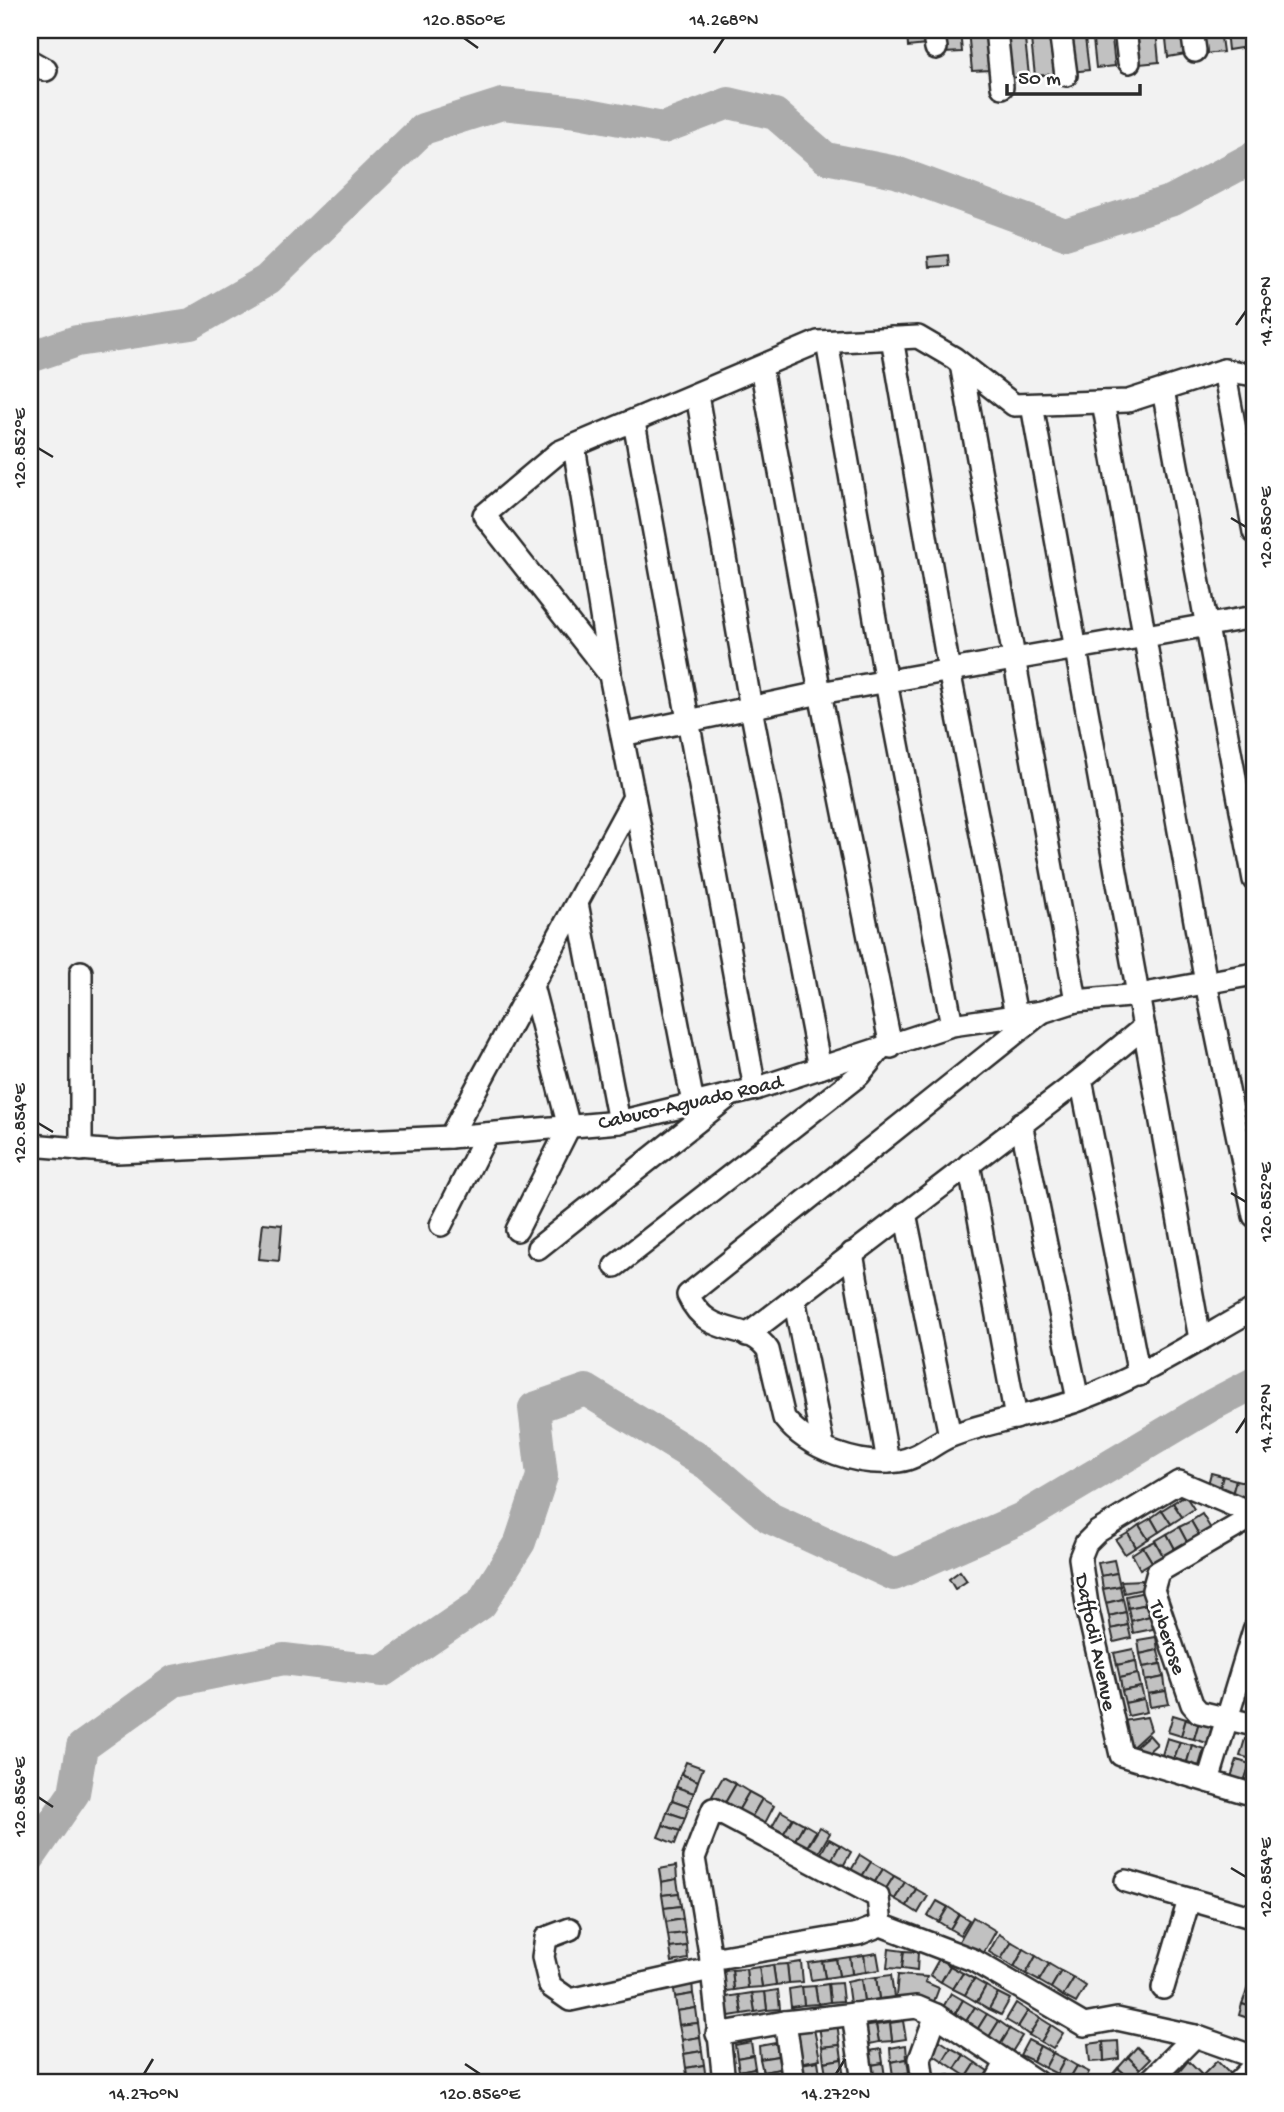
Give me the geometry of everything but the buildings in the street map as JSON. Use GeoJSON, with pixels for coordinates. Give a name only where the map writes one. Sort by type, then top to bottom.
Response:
{"type":"FeatureCollection","features":[{"type":"Feature","properties":{"kind":"street"},"geometry":{"type":"LineString","coordinates":[[996,30],[1002,87]]}},
{"type":"Feature","properties":{"kind":"street"},"geometry":{"type":"LineString","coordinates":[[1060,30],[1066,75]]}},
{"type":"Feature","properties":{"kind":"street"},"geometry":{"type":"LineString","coordinates":[[1125,30],[1129,62]]}},
{"type":"Feature","properties":{"kind":"street"},"geometry":{"type":"LineString","coordinates":[[1192,30],[1195,51]]}},
{"type":"Feature","properties":{"kind":"street"},"geometry":{"type":"LineString","coordinates":[[610,674],[484,515],[559,452],[818,342],[918,337],[961,364],[1014,405],[1128,401],[1224,370],[1254,375]]}},
{"type":"Feature","properties":{"kind":"street"},"geometry":{"type":"LineString","coordinates":[[892,338],[949,670],[1016,1015]]}},
{"type":"Feature","properties":{"kind":"street"},"geometry":{"type":"LineString","coordinates":[[827,342],[886,682],[951,1025]]}},
{"type":"Feature","properties":{"kind":"street"},"geometry":{"type":"LineString","coordinates":[[961,364],[1076,1001]]}},
{"type":"Feature","properties":{"kind":"street"},"geometry":{"type":"LineString","coordinates":[[615,1266],[859,1075],[886,1048],[761,367]]}},
{"type":"Feature","properties":{"kind":"street"},"geometry":{"type":"LineString","coordinates":[[1224,370],[1254,532]]}},
{"type":"Feature","properties":{"kind":"street"},"geometry":{"type":"LineString","coordinates":[[1163,390],[1254,880]]}},
{"type":"Feature","properties":{"kind":"street"},"geometry":{"type":"LineString","coordinates":[[697,395],[751,708],[820,1068]]}},
{"type":"Feature","properties":{"kind":"street"},"geometry":{"type":"LineString","coordinates":[[1103,402],[1142,636],[1206,983],[1254,1216]]}},
{"type":"Feature","properties":{"kind":"street"},"geometry":{"type":"LineString","coordinates":[[1032,405],[1073,648],[1139,995],[1200,1339]]}},
{"type":"Feature","properties":{"kind":"street"},"geometry":{"type":"LineString","coordinates":[[634,422],[755,1088]]}},
{"type":"Feature","properties":{"kind":"street"},"geometry":{"type":"LineString","coordinates":[[574,446],[610,674],[693,1103]]}},
{"type":"Feature","properties":{"kind":"street"},"geometry":{"type":"LineString","coordinates":[[622,735],[820,693],[1254,617]]}},
{"type":"Feature","properties":{"kind":"street"},"geometry":{"type":"LineString","coordinates":[[450,1137],[634,797]]}},
{"type":"Feature","properties":{"kind":"street"},"geometry":{"type":"LineString","coordinates":[[577,903],[619,1122]]}},
{"type":"Feature","properties":{"kind":"street"},"geometry":{"type":"LineString","coordinates":[[80,1150],[81,972]]}},
{"type":"Feature","properties":{"kind":"street","name":"Cabuco-Aguado Road"},"geometry":{"type":"LineString","coordinates":[[30,1145],[117,1152],[450,1137],[619,1122],[755,1088],[951,1025],[1042,1012],[1076,1001],[1139,995],[1254,974]]}},
{"type":"Feature","properties":{"kind":"street"},"geometry":{"type":"LineString","coordinates":[[517,1230],[569,1127],[532,986]]}},
{"type":"Feature","properties":{"kind":"street"},"geometry":{"type":"LineString","coordinates":[[1042,1012],[688,1295],[701,1315],[711,1323],[762,1342],[768,1350],[784,1418],[791,1427],[823,1446],[865,1462],[888,1462],[918,1457],[950,1436],[1078,1400],[1139,1375],[1254,1309]]}},
{"type":"Feature","properties":{"kind":"street"},"geometry":{"type":"LineString","coordinates":[[747,1335],[1082,1079],[1144,1027]]}},
{"type":"Feature","properties":{"kind":"street"},"geometry":{"type":"LineString","coordinates":[[1082,1079],[1139,1375]]}},
{"type":"Feature","properties":{"kind":"street"},"geometry":{"type":"LineString","coordinates":[[538,1248],[732,1094]]}},
{"type":"Feature","properties":{"kind":"street"},"geometry":{"type":"LineString","coordinates":[[1021,1124],[1078,1400]]}},
{"type":"Feature","properties":{"kind":"street"},"geometry":{"type":"LineString","coordinates":[[441,1225],[487,1134]]}},
{"type":"Feature","properties":{"kind":"street"},"geometry":{"type":"LineString","coordinates":[[969,1164],[1016,1419]]}},
{"type":"Feature","properties":{"kind":"street"},"geometry":{"type":"LineString","coordinates":[[905,1213],[950,1436]]}},
{"type":"Feature","properties":{"kind":"street"},"geometry":{"type":"LineString","coordinates":[[852,1253],[888,1462]]}},
{"type":"Feature","properties":{"kind":"street"},"geometry":{"type":"LineString","coordinates":[[794,1298],[823,1446]]}},
{"type":"Feature","properties":{"kind":"street","name":"Daffodil Avenue"},"geometry":{"type":"LineString","coordinates":[[1254,1515],[1180,1482],[1097,1532],[1086,1543],[1080,1558],[1088,1611],[1121,1755],[1254,1795]]}},
{"type":"Feature","properties":{"kind":"street","name":"Tuberose"},"geometry":{"type":"LineString","coordinates":[[1254,1515],[1158,1572],[1153,1590],[1192,1704],[1199,1712],[1254,1725]]}},
{"type":"Feature","properties":{"kind":"street"},"geometry":{"type":"LineString","coordinates":[[1208,1781],[1251,1651],[1254,1630]]}},
{"type":"Feature","properties":{"kind":"street"},"geometry":{"type":"LineString","coordinates":[[724,2082],[711,1964],[694,1858],[713,1809],[878,1897],[881,1925]]}},
{"type":"Feature","properties":{"kind":"street"},"geometry":{"type":"LineString","coordinates":[[1126,1881],[1254,1919]]}},
{"type":"Feature","properties":{"kind":"street"},"geometry":{"type":"LineString","coordinates":[[1163,1987],[1189,1900]]}},
{"type":"Feature","properties":{"kind":"street"},"geometry":{"type":"LineString","coordinates":[[570,1929],[546,1938],[543,1956],[550,1986],[570,2000],[711,1964],[858,1934],[881,1925],[973,1960],[1084,2025],[1117,2019],[1195,2036],[1254,2057]]}},
{"type":"Feature","properties":{"kind":"street"},"geometry":{"type":"LineString","coordinates":[[717,2034],[785,2022],[917,2007],[936,2015],[1037,2082]]}},
{"type":"Feature","properties":{"kind":"street"},"geometry":{"type":"LineString","coordinates":[[853,2014],[863,2082]]}},
{"type":"Feature","properties":{"kind":"street"},"geometry":{"type":"LineString","coordinates":[[923,2082],[920,2059],[936,2015]]}},
{"type":"Feature","properties":{"kind":"street"},"geometry":{"type":"LineString","coordinates":[[785,2022],[794,2082]]}},
{"type":"Feature","properties":{"kind":"street"},"geometry":{"type":"LineString","coordinates":[[1149,2082],[1195,2036]]}},
{"type":"Feature","properties":{"kind":"street"},"geometry":{"type":"LineString","coordinates":[[996,2082],[1006,2063]]}},
{"type":"Feature","properties":{"kind":"street"},"geometry":{"type":"LineString","coordinates":[[1238,2082],[1254,2066]]}},
{"type":"Feature","properties":{"kind":"waterway"},"geometry":{"type":"LineString","coordinates":[[30,357],[77,341],[191,324],[267,280],[423,129],[502,104],[578,112],[663,128],[729,103],[775,114],[826,158],[896,172],[1065,234],[1173,200],[1254,157]]}},
{"type":"Feature","properties":{"kind":"waterway"},"geometry":{"type":"LineString","coordinates":[[30,1857],[74,1793],[82,1747],[174,1681],[284,1659],[383,1671],[481,1604],[520,1542],[542,1476],[534,1408],[586,1390],[707,1464],[770,1518],[894,1575],[1022,1518],[1212,1405],[1254,1383]]}}]}
